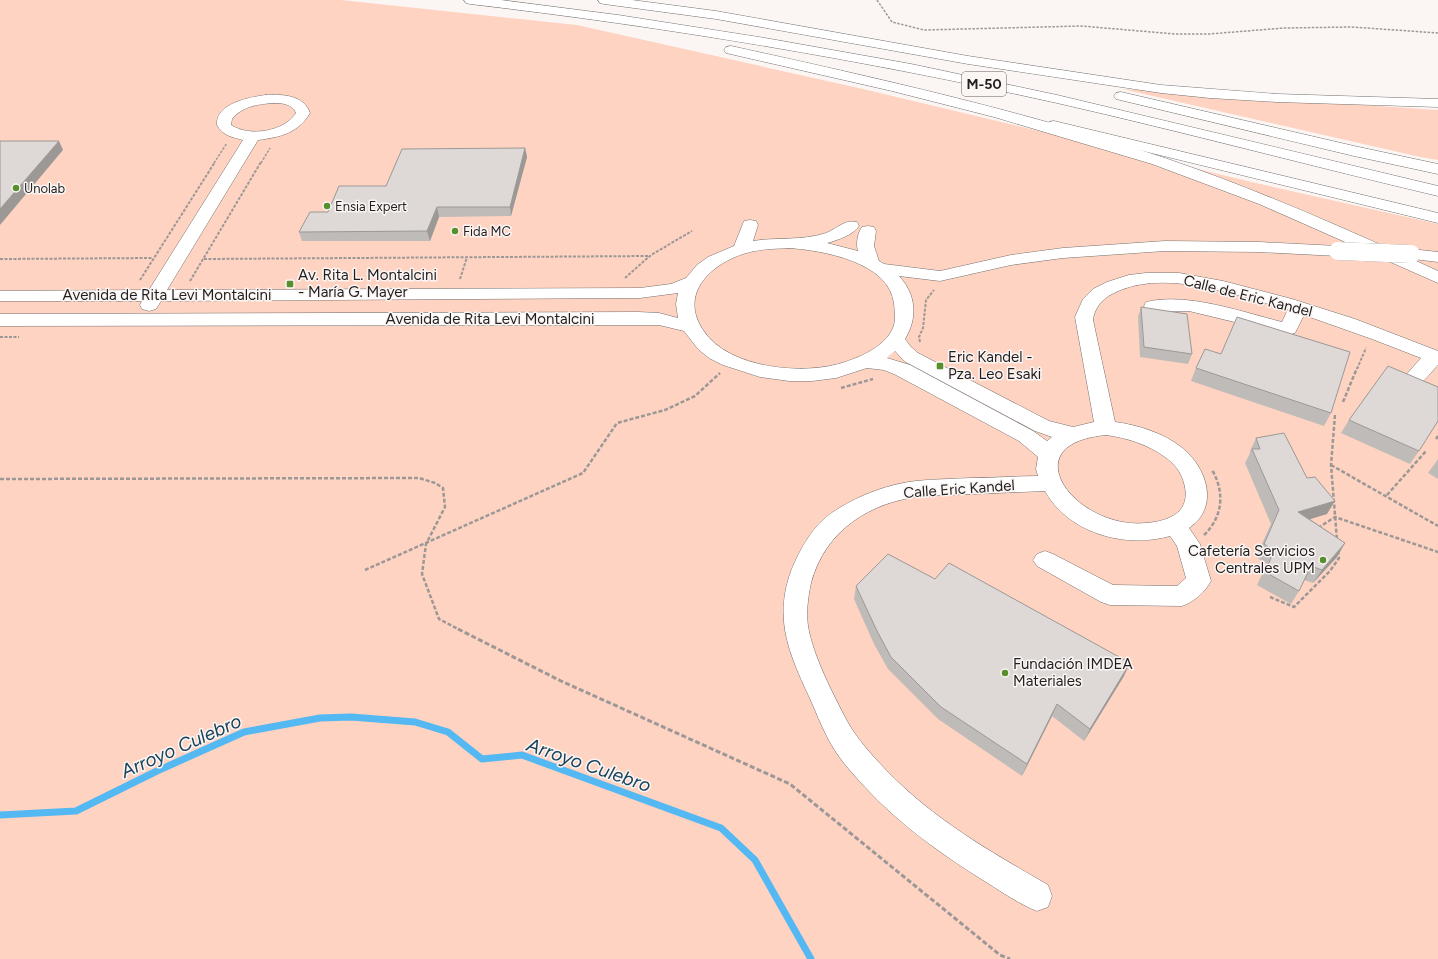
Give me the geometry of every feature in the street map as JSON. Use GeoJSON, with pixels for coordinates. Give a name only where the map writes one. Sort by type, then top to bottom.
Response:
{"type":"FeatureCollection","features":[{"type":"Feature","properties":{"kind":"main road","name":"M-50"},"geometry":{"type":"LineString","coordinates":[[470,0],[611,17],[716,33],[888,64],[1058,99],[1346,170],[1438,191]]}},
{"type":"Feature","properties":{"kind":"main road","name":"M-50"},"geometry":{"type":"LineString","coordinates":[[604,0],[716,15],[968,60],[1438,169]]}},
{"type":"Feature","properties":{"kind":"main road"},"geometry":{"type":"LineString","coordinates":[[525,6],[554,15],[710,45],[932,96],[1438,218]]}},
{"type":"Feature","properties":{"kind":"main road"},"geometry":{"type":"LineString","coordinates":[[968,60],[1210,94],[1438,103]]}},
{"type":"Feature","properties":{"kind":"main road"},"geometry":{"type":"LineString","coordinates":[[932,96],[1090,140],[1172,166],[1275,206],[1438,278]]}},
{"type":"Feature","properties":{"kind":"main road"},"geometry":{"type":"LineString","coordinates":[[140,320],[253,136],[276,132],[290,127],[299,120],[303,113],[302,110],[298,104],[287,100],[266,100],[251,102],[238,107],[225,117],[224,124],[228,130],[238,134],[253,136]]}},
{"type":"Feature","properties":{"kind":"main road"},"geometry":{"type":"LineString","coordinates":[[741,249],[750,225]]}},
{"type":"Feature","properties":{"kind":"main road"},"geometry":{"type":"LineString","coordinates":[[851,226],[833,236],[804,243],[767,244],[741,249],[713,262],[701,271],[692,282],[686,294],[684,306],[686,316],[691,327],[704,344],[719,355],[735,363],[756,370],[790,375],[818,374],[848,369],[871,370],[886,364],[903,370],[1026,436],[1049,456]]}},
{"type":"Feature","properties":{"kind":"main road"},"geometry":{"type":"LineString","coordinates":[[868,231],[865,246],[874,266]]}},
{"type":"Feature","properties":{"kind":"main road"},"geometry":{"type":"LineString","coordinates":[[804,243],[840,250],[874,266],[894,283],[904,300],[905,318],[903,326],[896,339],[882,352],[871,370]]}},
{"type":"Feature","properties":{"kind":"main road"},"geometry":{"type":"LineString","coordinates":[[904,300],[940,276],[1011,260],[1064,253],[1125,248],[1216,246],[1411,254],[1438,257]]}},
{"type":"Feature","properties":{"kind":"main road"},"geometry":{"type":"LineString","coordinates":[[874,266],[940,276]]}},
{"type":"Feature","properties":{"kind":"main road","name":"Calle de Eric Kandel"},"geometry":{"type":"LineString","coordinates":[[1106,428],[1084,317],[1089,304],[1098,294],[1128,280],[1171,278],[1192,280],[1213,285],[1298,307],[1350,324],[1436,357]]}},
{"type":"Feature","properties":{"kind":"main road","name":"Avenida de Rita Levi Montalcini"},"geometry":{"type":"LineString","coordinates":[[0,296],[640,293],[674,288],[692,282]]}},
{"type":"Feature","properties":{"kind":"main road"},"geometry":{"type":"LineString","coordinates":[[1153,306],[1188,305],[1288,329],[1298,307]]}},
{"type":"Feature","properties":{"kind":"main road","name":"Avenida de Rita Levi Montalcini"},"geometry":{"type":"LineString","coordinates":[[0,320],[638,318],[665,320],[691,327]]}},
{"type":"Feature","properties":{"kind":"main road"},"geometry":{"type":"LineString","coordinates":[[896,339],[904,351],[911,357],[935,371],[1042,426],[1056,431],[1072,434]]}},
{"type":"Feature","properties":{"kind":"main road"},"geometry":{"type":"LineString","coordinates":[[1409,383],[1436,357]]}},
{"type":"Feature","properties":{"kind":"main road"},"geometry":{"type":"LineString","coordinates":[[1106,428],[1127,431],[1157,442],[1176,454],[1189,468],[1196,482],[1198,496],[1196,503],[1188,517],[1175,526],[1166,529],[1149,532],[1137,532],[1119,530],[1101,525],[1089,520],[1068,506],[1056,492],[1051,483],[1047,466],[1049,456],[1059,442],[1072,434],[1084,430],[1106,428]]}},
{"type":"Feature","properties":{"kind":"main road","name":"Calle Eric Kandel"},"geometry":{"type":"LineString","coordinates":[[1036,896],[962,852],[931,829],[892,796],[872,774],[844,740],[831,715],[799,640],[794,614],[805,565],[818,543],[834,524],[856,509],[905,491],[928,488],[1051,483]]}},
{"type":"Feature","properties":{"kind":"main road"},"geometry":{"type":"LineString","coordinates":[[1045,560],[1110,595],[1182,596],[1199,581],[1188,544],[1175,526]]}},
{"type":"Feature","properties":{"kind":"path"},"geometry":{"type":"LineString","coordinates":[[877,0],[892,22],[924,30],[1081,26],[1182,34],[1209,34],[1284,28],[1352,27],[1438,33]]}},
{"type":"Feature","properties":{"kind":"path"},"geometry":{"type":"LineString","coordinates":[[625,278],[649,256],[674,240],[692,231]]}},
{"type":"Feature","properties":{"kind":"path"},"geometry":{"type":"LineString","coordinates":[[204,259],[649,256]]}},
{"type":"Feature","properties":{"kind":"path"},"geometry":{"type":"LineString","coordinates":[[460,279],[467,257]]}},
{"type":"Feature","properties":{"kind":"path"},"geometry":{"type":"LineString","coordinates":[[0,259],[154,258]]}},
{"type":"Feature","properties":{"kind":"path"},"geometry":{"type":"LineString","coordinates":[[0,337],[23,337]]}},
{"type":"Feature","properties":{"kind":"path"},"geometry":{"type":"LineString","coordinates":[[1343,402],[1366,348]]}},
{"type":"Feature","properties":{"kind":"path"},"geometry":{"type":"LineString","coordinates":[[715,370],[726,375]]}},
{"type":"Feature","properties":{"kind":"path"},"geometry":{"type":"LineString","coordinates":[[837,388],[871,370]]}},
{"type":"Feature","properties":{"kind":"path"},"geometry":{"type":"LineString","coordinates":[[365,570],[583,474],[617,423],[664,410],[695,396],[720,373]]}},
{"type":"Feature","properties":{"kind":"path"},"geometry":{"type":"LineString","coordinates":[[1270,596],[1294,607],[1330,571],[1339,558],[1331,465],[1335,415]]}},
{"type":"Feature","properties":{"kind":"path"},"geometry":{"type":"LineString","coordinates":[[1387,495],[1426,451]]}},
{"type":"Feature","properties":{"kind":"path"},"geometry":{"type":"LineString","coordinates":[[1331,465],[1387,495],[1438,526]]}},
{"type":"Feature","properties":{"kind":"path"},"geometry":{"type":"LineString","coordinates":[[0,479],[419,478],[435,483],[444,488],[445,507],[426,544],[422,574],[439,619],[561,681],[790,784],[1000,955],[1010,959]]}},
{"type":"Feature","properties":{"kind":"path"},"geometry":{"type":"LineString","coordinates":[[1317,529],[1335,517]]}},
{"type":"Feature","properties":{"kind":"path"},"geometry":{"type":"LineString","coordinates":[[1335,517],[1438,552]]}},
{"type":"Feature","properties":{"kind":"path"},"geometry":{"type":"LineString","coordinates":[[1326,568],[1330,571]]}},
{"type":"Feature","properties":{"kind":"shaded area"},"geometry":{"type":"Polygon","coordinates":[[[0,0],[341,0],[577,25],[863,89],[1256,183],[1438,224],[1438,959],[0,959],[0,0]]]}},
{"type":"Feature","properties":{"kind":"shaded area"},"geometry":{"type":"Polygon","coordinates":[[[1122,89],[1438,110],[1438,160],[1420,157],[1122,89]]]}},
{"type":"Feature","properties":{"kind":"building","name":"Unolab"},"geometry":{"type":"Polygon","coordinates":[[[0,141],[59,141],[0,209],[0,141]]]}},
{"type":"Feature","properties":{"kind":"building"},"geometry":{"type":"Polygon","coordinates":[[[525,148],[510,207],[437,207],[427,231],[299,232],[310,212],[328,212],[339,186],[386,186],[402,149],[525,148]]]}},
{"type":"Feature","properties":{"kind":"building"},"geometry":{"type":"Polygon","coordinates":[[[1141,307],[1187,314],[1192,354],[1144,347],[1141,307]]]}},
{"type":"Feature","properties":{"kind":"building"},"geometry":{"type":"Polygon","coordinates":[[[1237,317],[1350,352],[1331,413],[1196,368],[1205,349],[1221,354],[1237,317]]]}},
{"type":"Feature","properties":{"kind":"building"},"geometry":{"type":"Polygon","coordinates":[[[1388,366],[1438,387],[1438,421],[1419,451],[1349,420],[1388,366]]]}},
{"type":"Feature","properties":{"kind":"building"},"geometry":{"type":"Polygon","coordinates":[[[1284,433],[1307,478],[1315,477],[1335,501],[1298,512],[1345,543],[1322,570],[1311,566],[1299,591],[1265,572],[1274,551],[1264,544],[1279,510],[1252,449],[1260,449],[1256,438],[1284,433]]]}},
{"type":"Feature","properties":{"kind":"building","name":"Fundación IMDEA Materiales"},"geometry":{"type":"Polygon","coordinates":[[[888,554],[935,579],[949,563],[1130,663],[1090,729],[1057,704],[1027,764],[941,707],[891,657],[856,586],[888,554]]]}},
{"type":"Feature","properties":{"kind":"waterway","name":"Arroyo Culebro"},"geometry":{"type":"LineString","coordinates":[[0,815],[76,811],[157,771],[244,732],[320,718],[351,717],[415,722],[448,732],[482,759],[522,755],[721,828],[755,860],[811,959]]}},
{"type":"Feature","properties":{"kind":"place","name":"Unolab"},"geometry":{"type":"Point","coordinates":[16,188]}},
{"type":"Feature","properties":{"kind":"place","name":"Ensia Expert"},"geometry":{"type":"Point","coordinates":[327,206]}},
{"type":"Feature","properties":{"kind":"place","name":"Fida MC"},"geometry":{"type":"Point","coordinates":[455,231]}},
{"type":"Feature","properties":{"kind":"place","name":"Av. Rita L. Montalcini - María G. Mayer"},"geometry":{"type":"Point","coordinates":[290,284]}},
{"type":"Feature","properties":{"kind":"place","name":"Eric Kandel - Pza. Leo Esaki"},"geometry":{"type":"Point","coordinates":[940,366]}},
{"type":"Feature","properties":{"kind":"place","name":"Cafetería Servicios Centrales UPM"},"geometry":{"type":"Point","coordinates":[1323,560]}},
{"type":"Feature","properties":{"kind":"place","name":"Fundación IMDEA Materiales"},"geometry":{"type":"Point","coordinates":[1005,673]}}]}
